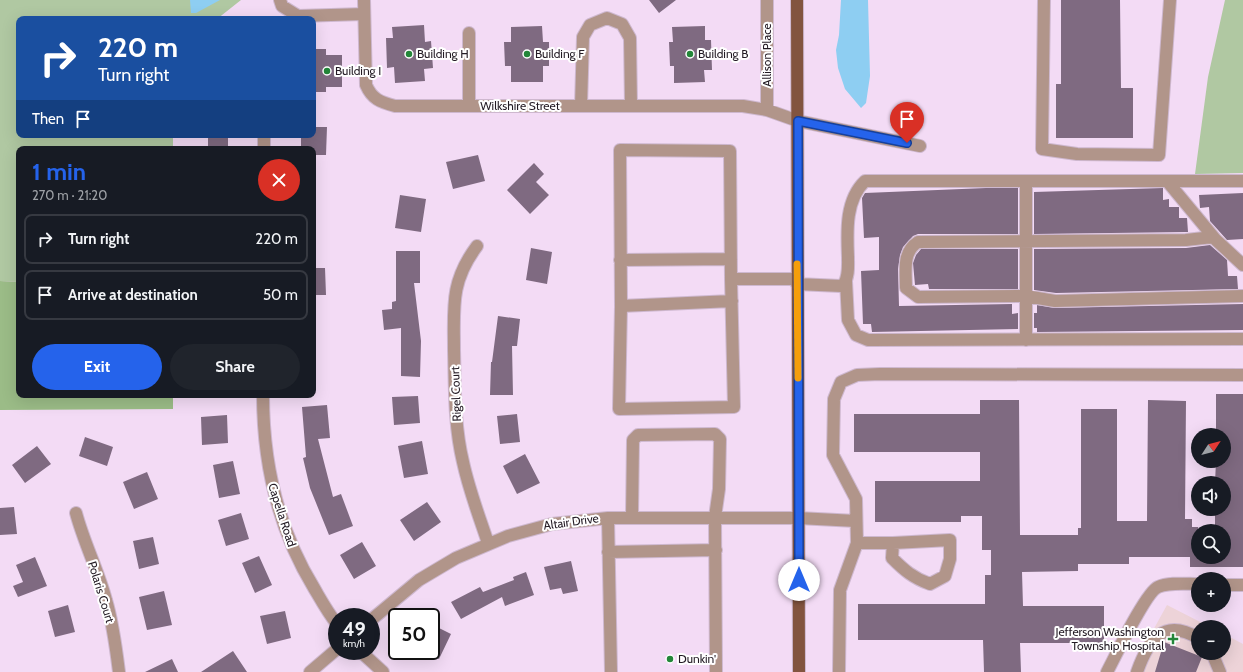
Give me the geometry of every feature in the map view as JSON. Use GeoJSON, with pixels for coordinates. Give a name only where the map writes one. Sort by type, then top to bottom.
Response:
{"type":"FeatureCollection","features":[{"type":"Feature","properties":{"kind":"main road"},"geometry":{"type":"LineString","coordinates":[[797,0],[799,672]]}},
{"type":"Feature","properties":{"kind":"street"},"geometry":{"type":"LineString","coordinates":[[280,0],[282,6],[298,16],[364,14]]}},
{"type":"Feature","properties":{"kind":"street","name":"Wilkshire Street"},"geometry":{"type":"LineString","coordinates":[[364,0],[364,72],[366,85],[371,95],[381,103],[395,106],[743,106],[767,110],[798,121],[920,146]]}},
{"type":"Feature","properties":{"kind":"street","name":"Allison Place"},"geometry":{"type":"LineString","coordinates":[[767,0],[767,110]]}},
{"type":"Feature","properties":{"kind":"street"},"geometry":{"type":"LineString","coordinates":[[1044,0],[1042,149],[1077,154],[1159,155],[1170,0]]}},
{"type":"Feature","properties":{"kind":"street"},"geometry":{"type":"LineString","coordinates":[[581,106],[582,37],[590,24],[606,18],[622,24],[630,38],[630,106]]}},
{"type":"Feature","properties":{"kind":"street"},"geometry":{"type":"LineString","coordinates":[[468,106],[469,33]]}},
{"type":"Feature","properties":{"kind":"street"},"geometry":{"type":"LineString","coordinates":[[620,150],[730,151],[731,259],[734,408],[619,409],[621,306],[620,150]]}},
{"type":"Feature","properties":{"kind":"street"},"geometry":{"type":"LineString","coordinates":[[1243,181],[865,181],[856,189],[850,208],[846,281],[848,320],[856,334],[868,340],[1243,339]]}},
{"type":"Feature","properties":{"kind":"street"},"geometry":{"type":"LineString","coordinates":[[1026,181],[1026,340]]}},
{"type":"Feature","properties":{"kind":"street"},"geometry":{"type":"LineString","coordinates":[[1167,181],[1213,237],[1243,265]]}},
{"type":"Feature","properties":{"kind":"street"},"geometry":{"type":"LineString","coordinates":[[1213,237],[1186,240],[1026,243],[1011,241],[918,242],[910,247],[906,257],[906,288],[918,297],[1026,296],[1055,301],[1243,296]]}},
{"type":"Feature","properties":{"kind":"street","name":"Rigel Court"},"geometry":{"type":"LineString","coordinates":[[477,246],[464,265],[456,292],[455,397],[463,462],[488,543]]}},
{"type":"Feature","properties":{"kind":"street"},"geometry":{"type":"LineString","coordinates":[[620,260],[731,259]]}},
{"type":"Feature","properties":{"kind":"street"},"geometry":{"type":"LineString","coordinates":[[731,279],[798,282],[841,286],[846,281]]}},
{"type":"Feature","properties":{"kind":"street"},"geometry":{"type":"LineString","coordinates":[[621,306],[732,301]]}},
{"type":"Feature","properties":{"kind":"street"},"geometry":{"type":"LineString","coordinates":[[839,672],[840,590],[857,544],[856,499],[833,455],[834,399],[842,382],[857,375],[1243,375]]}},
{"type":"Feature","properties":{"kind":"street","name":"Capella Road"},"geometry":{"type":"LineString","coordinates":[[263,398],[268,462],[279,510],[300,565],[328,610]]}},
{"type":"Feature","properties":{"kind":"street"},"geometry":{"type":"LineString","coordinates":[[632,518],[633,440],[638,435],[715,434],[720,439],[719,489],[715,517],[716,672]]}},
{"type":"Feature","properties":{"kind":"street","name":"Polaris Court"},"geometry":{"type":"LineString","coordinates":[[76,513],[83,538],[106,599],[119,672]]}},
{"type":"Feature","properties":{"kind":"street"},"geometry":{"type":"LineString","coordinates":[[608,518],[611,672]]}},
{"type":"Feature","properties":{"kind":"street","name":"Altair Drive"},"geometry":{"type":"LineString","coordinates":[[380,612],[419,580],[456,558],[488,543],[523,531],[552,524],[608,518],[798,518],[856,521]]}},
{"type":"Feature","properties":{"kind":"street"},"geometry":{"type":"LineString","coordinates":[[857,544],[950,540],[950,559],[945,576],[930,584],[916,580],[892,558],[893,543]]}},
{"type":"Feature","properties":{"kind":"street"},"geometry":{"type":"LineString","coordinates":[[608,552],[716,550]]}},
{"type":"Feature","properties":{"kind":"street"},"geometry":{"type":"LineString","coordinates":[[1107,672],[1148,598],[1157,587],[1191,584]]}},
{"type":"Feature","properties":{"kind":"street"},"geometry":{"type":"LineString","coordinates":[[1231,585],[1243,585]]}},
{"type":"Feature","properties":{"kind":"street"},"geometry":{"type":"LineString","coordinates":[[1137,672],[1150,641],[1164,632],[1178,629],[1191,635]]}},
{"type":"Feature","properties":{"kind":"street"},"geometry":{"type":"LineString","coordinates":[[310,672],[328,657]]}},
{"type":"Feature","properties":{"kind":"street"},"geometry":{"type":"LineString","coordinates":[[370,660],[383,672]]}},
{"type":"Feature","properties":{"kind":"street"},"geometry":{"type":"LineString","coordinates":[[1215,660],[1220,672]]}},
{"type":"Feature","properties":{"kind":"shaded area","name":"Jefferson Washington Township Hospital"},"geometry":{"type":"Polygon","coordinates":[[[1167,605],[1196,620],[1191,620],[1191,660],[1231,660],[1231,638],[1243,644],[1243,672],[1130,672],[1167,605]]]}},
{"type":"Feature","properties":{"kind":"green space"},"geometry":{"type":"Polygon","coordinates":[[[0,0],[241,0],[221,16],[16,16],[16,138],[173,138],[173,146],[16,146],[16,282],[0,281],[0,0]]]}},
{"type":"Feature","properties":{"kind":"green space"},"geometry":{"type":"Polygon","coordinates":[[[1225,0],[1243,0],[1243,173],[1195,174],[1208,77],[1225,0]]]}},
{"type":"Feature","properties":{"kind":"green space"},"geometry":{"type":"Polygon","coordinates":[[[0,281],[16,282],[16,398],[173,398],[173,409],[0,410],[0,281]]]}},
{"type":"Feature","properties":{"kind":"water"},"geometry":{"type":"Polygon","coordinates":[[[190,0],[220,0],[196,13],[191,13],[190,0]]]}},
{"type":"Feature","properties":{"kind":"water"},"geometry":{"type":"Polygon","coordinates":[[[841,0],[868,0],[870,76],[866,103],[861,108],[845,89],[838,68],[836,50],[839,35],[841,0]]]}},
{"type":"Feature","properties":{"kind":"building"},"geometry":{"type":"Polygon","coordinates":[[[649,0],[676,0],[659,13],[649,0]]]}},
{"type":"Feature","properties":{"kind":"building"},"geometry":{"type":"Polygon","coordinates":[[[1061,0],[1120,0],[1121,88],[1133,88],[1133,138],[1056,138],[1056,84],[1061,84],[1061,0]]]}},
{"type":"Feature","properties":{"kind":"building","name":"Building H"},"geometry":{"type":"Polygon","coordinates":[[[424,25],[425,42],[431,41],[433,68],[424,69],[425,81],[395,83],[394,67],[387,68],[386,38],[393,38],[392,27],[424,25]]]}},
{"type":"Feature","properties":{"kind":"building","name":"Building F"},"geometry":{"type":"Polygon","coordinates":[[[542,26],[543,42],[549,42],[549,66],[543,66],[543,82],[511,82],[511,66],[505,66],[504,42],[511,42],[511,27],[542,26]]]}},
{"type":"Feature","properties":{"kind":"building","name":"Building B"},"geometry":{"type":"Polygon","coordinates":[[[705,26],[705,40],[711,40],[712,70],[704,70],[705,82],[674,83],[674,66],[670,66],[669,42],[673,42],[672,27],[705,26]]]}},
{"type":"Feature","properties":{"kind":"building","name":"Building I"},"geometry":{"type":"Polygon","coordinates":[[[316,49],[326,49],[326,55],[342,55],[342,87],[326,87],[326,92],[316,92],[316,49]]]}},
{"type":"Feature","properties":{"kind":"building"},"geometry":{"type":"Polygon","coordinates":[[[316,127],[327,127],[326,155],[316,155],[316,146],[301,146],[301,138],[316,138],[316,127]]]}},
{"type":"Feature","properties":{"kind":"building"},"geometry":{"type":"Polygon","coordinates":[[[208,138],[228,138],[228,146],[208,146],[208,138]]]}},
{"type":"Feature","properties":{"kind":"building"},"geometry":{"type":"Polygon","coordinates":[[[478,155],[485,181],[453,189],[446,162],[478,155]]]}},
{"type":"Feature","properties":{"kind":"building"},"geometry":{"type":"Polygon","coordinates":[[[534,163],[544,174],[536,182],[549,195],[530,214],[507,190],[534,163]]]}},
{"type":"Feature","properties":{"kind":"building"},"geometry":{"type":"Polygon","coordinates":[[[1018,188],[1018,234],[918,234],[913,236],[903,247],[900,255],[898,269],[899,306],[1012,304],[1012,314],[1018,313],[1018,329],[872,332],[871,324],[863,324],[861,271],[879,270],[879,237],[864,238],[862,198],[865,193],[1018,188]]]}},
{"type":"Feature","properties":{"kind":"building"},"geometry":{"type":"Polygon","coordinates":[[[1163,188],[1163,200],[1169,199],[1169,207],[1179,207],[1179,218],[1187,218],[1188,232],[1034,234],[1034,192],[1163,188]]]}},
{"type":"Feature","properties":{"kind":"building"},"geometry":{"type":"Polygon","coordinates":[[[1243,193],[1243,239],[1227,240],[1210,221],[1209,207],[1200,208],[1199,195],[1243,193]]]}},
{"type":"Feature","properties":{"kind":"building"},"geometry":{"type":"Polygon","coordinates":[[[400,195],[426,199],[421,232],[395,228],[400,195]]]}},
{"type":"Feature","properties":{"kind":"building"},"geometry":{"type":"Polygon","coordinates":[[[1210,245],[1227,260],[1228,276],[1237,276],[1238,289],[1056,293],[1034,290],[1034,249],[1186,248],[1210,245]]]}},
{"type":"Feature","properties":{"kind":"building"},"geometry":{"type":"Polygon","coordinates":[[[531,248],[552,252],[547,284],[526,280],[531,248]]]}},
{"type":"Feature","properties":{"kind":"building"},"geometry":{"type":"Polygon","coordinates":[[[921,249],[1018,249],[1018,289],[929,289],[928,284],[915,285],[913,263],[916,255],[921,249]]]}},
{"type":"Feature","properties":{"kind":"building"},"geometry":{"type":"Polygon","coordinates":[[[396,251],[420,251],[420,283],[414,283],[421,341],[420,377],[401,376],[401,328],[384,330],[382,310],[392,309],[392,302],[396,301],[396,251]]]}},
{"type":"Feature","properties":{"kind":"building"},"geometry":{"type":"Polygon","coordinates":[[[316,268],[325,268],[326,295],[316,295],[316,268]]]}},
{"type":"Feature","properties":{"kind":"building"},"geometry":{"type":"Polygon","coordinates":[[[1243,304],[1243,330],[1037,332],[1037,328],[1034,328],[1034,313],[1037,313],[1037,305],[1055,308],[1243,304]]]}},
{"type":"Feature","properties":{"kind":"building"},"geometry":{"type":"Polygon","coordinates":[[[498,316],[520,319],[517,346],[512,346],[513,395],[490,395],[491,362],[498,316]]]}},
{"type":"Feature","properties":{"kind":"building"},"geometry":{"type":"Polygon","coordinates":[[[1216,394],[1243,394],[1243,567],[1190,567],[1190,557],[1191,564],[1231,564],[1231,524],[1215,524],[1215,516],[1231,516],[1231,476],[1215,476],[1216,468],[1231,468],[1231,428],[1216,428],[1216,394]]]}},
{"type":"Feature","properties":{"kind":"building"},"geometry":{"type":"Polygon","coordinates":[[[418,396],[420,423],[394,425],[392,397],[418,396]]]}},
{"type":"Feature","properties":{"kind":"building"},"geometry":{"type":"Polygon","coordinates":[[[980,400],[1019,400],[1020,535],[1078,535],[1078,528],[1081,528],[1081,409],[1117,409],[1117,521],[1147,521],[1148,400],[1186,401],[1185,519],[1192,519],[1191,557],[1129,557],[1129,564],[1078,564],[1078,571],[1022,572],[1023,606],[1104,606],[1104,643],[1020,643],[1021,672],[984,672],[983,640],[858,640],[858,604],[985,604],[985,575],[991,575],[991,550],[982,550],[982,516],[961,516],[961,522],[875,522],[875,481],[980,481],[980,452],[854,452],[854,414],[980,414],[980,400]]]}},
{"type":"Feature","properties":{"kind":"building"},"geometry":{"type":"Polygon","coordinates":[[[327,405],[330,438],[318,439],[333,497],[341,494],[353,526],[329,535],[310,488],[303,458],[306,457],[302,407],[327,405]]]}},
{"type":"Feature","properties":{"kind":"building"},"geometry":{"type":"Polygon","coordinates":[[[517,414],[520,442],[500,444],[497,416],[517,414]]]}},
{"type":"Feature","properties":{"kind":"building"},"geometry":{"type":"Polygon","coordinates":[[[227,415],[228,443],[202,445],[201,417],[227,415]]]}},
{"type":"Feature","properties":{"kind":"building"},"geometry":{"type":"Polygon","coordinates":[[[85,437],[113,447],[107,466],[79,456],[85,437]]]}},
{"type":"Feature","properties":{"kind":"building"},"geometry":{"type":"Polygon","coordinates":[[[422,441],[428,474],[404,478],[398,446],[422,441]]]}},
{"type":"Feature","properties":{"kind":"building"},"geometry":{"type":"Polygon","coordinates":[[[37,446],[51,464],[25,483],[12,465],[37,446]]]}},
{"type":"Feature","properties":{"kind":"building"},"geometry":{"type":"Polygon","coordinates":[[[525,454],[540,483],[517,494],[503,466],[525,454]]]}},
{"type":"Feature","properties":{"kind":"building"},"geometry":{"type":"Polygon","coordinates":[[[233,461],[240,494],[219,498],[213,465],[233,461]]]}},
{"type":"Feature","properties":{"kind":"building"},"geometry":{"type":"Polygon","coordinates":[[[147,472],[158,499],[134,509],[123,482],[147,472]]]}},
{"type":"Feature","properties":{"kind":"building"},"geometry":{"type":"Polygon","coordinates":[[[427,502],[441,522],[414,541],[400,520],[427,502]]]}},
{"type":"Feature","properties":{"kind":"building"},"geometry":{"type":"Polygon","coordinates":[[[14,507],[17,534],[0,535],[0,508],[14,507]]]}},
{"type":"Feature","properties":{"kind":"building"},"geometry":{"type":"Polygon","coordinates":[[[241,513],[249,539],[226,546],[218,520],[241,513]]]}},
{"type":"Feature","properties":{"kind":"building"},"geometry":{"type":"Polygon","coordinates":[[[153,537],[159,564],[139,569],[133,541],[153,537]]]}},
{"type":"Feature","properties":{"kind":"building"},"geometry":{"type":"Polygon","coordinates":[[[362,542],[376,566],[354,579],[340,555],[362,542]]]}},
{"type":"Feature","properties":{"kind":"building"},"geometry":{"type":"Polygon","coordinates":[[[259,556],[272,585],[255,593],[242,563],[259,556]]]}},
{"type":"Feature","properties":{"kind":"building"},"geometry":{"type":"Polygon","coordinates":[[[35,557],[47,586],[18,597],[13,586],[23,582],[16,565],[35,557]]]}},
{"type":"Feature","properties":{"kind":"building"},"geometry":{"type":"Polygon","coordinates":[[[571,561],[578,591],[563,594],[561,588],[550,590],[544,567],[571,561]]]}},
{"type":"Feature","properties":{"kind":"building"},"geometry":{"type":"Polygon","coordinates":[[[526,572],[534,595],[505,606],[502,597],[461,619],[451,602],[480,587],[483,592],[514,580],[513,577],[526,572]]]}},
{"type":"Feature","properties":{"kind":"building"},"geometry":{"type":"Polygon","coordinates":[[[164,591],[172,625],[147,630],[139,597],[164,591]]]}},
{"type":"Feature","properties":{"kind":"building"},"geometry":{"type":"Polygon","coordinates":[[[68,605],[75,632],[55,637],[48,611],[68,605]]]}},
{"type":"Feature","properties":{"kind":"building"},"geometry":{"type":"Polygon","coordinates":[[[285,611],[291,638],[267,644],[260,616],[285,611]]]}},
{"type":"Feature","properties":{"kind":"building"},"geometry":{"type":"Polygon","coordinates":[[[440,628],[451,634],[440,657],[440,628]]]}},
{"type":"Feature","properties":{"kind":"building"},"geometry":{"type":"Polygon","coordinates":[[[1164,642],[1191,653],[1191,660],[1201,660],[1196,672],[1155,672],[1164,642]]]}},
{"type":"Feature","properties":{"kind":"building"},"geometry":{"type":"Polygon","coordinates":[[[233,651],[247,672],[201,672],[233,651]]]}},
{"type":"Feature","properties":{"kind":"building"},"geometry":{"type":"Polygon","coordinates":[[[172,659],[178,672],[145,672],[172,659]]]}},
{"type":"Feature","properties":{"kind":"slow traffic"},"geometry":{"type":"LineString","coordinates":[[797,264],[798,378]]}},
{"type":"Feature","properties":{"kind":"place","name":"Building H"},"geometry":{"type":"Point","coordinates":[409,54]}},
{"type":"Feature","properties":{"kind":"place","name":"Building F"},"geometry":{"type":"Point","coordinates":[527,54]}},
{"type":"Feature","properties":{"kind":"place","name":"Building B"},"geometry":{"type":"Point","coordinates":[690,54]}},
{"type":"Feature","properties":{"kind":"place","name":"Building I"},"geometry":{"type":"Point","coordinates":[327,71]}},
{"type":"Feature","properties":{"kind":"place","name":"Jefferson Washington Township Hospital"},"geometry":{"type":"Point","coordinates":[1173,639]}},
{"type":"Feature","properties":{"kind":"place","name":"Dunkin'"},"geometry":{"type":"Point","coordinates":[670,659]}},
{"type":"Feature","properties":{"kind":"route"},"geometry":{"type":"LineString","coordinates":[[799,580],[797,313],[798,121],[907,143]]}}]}
